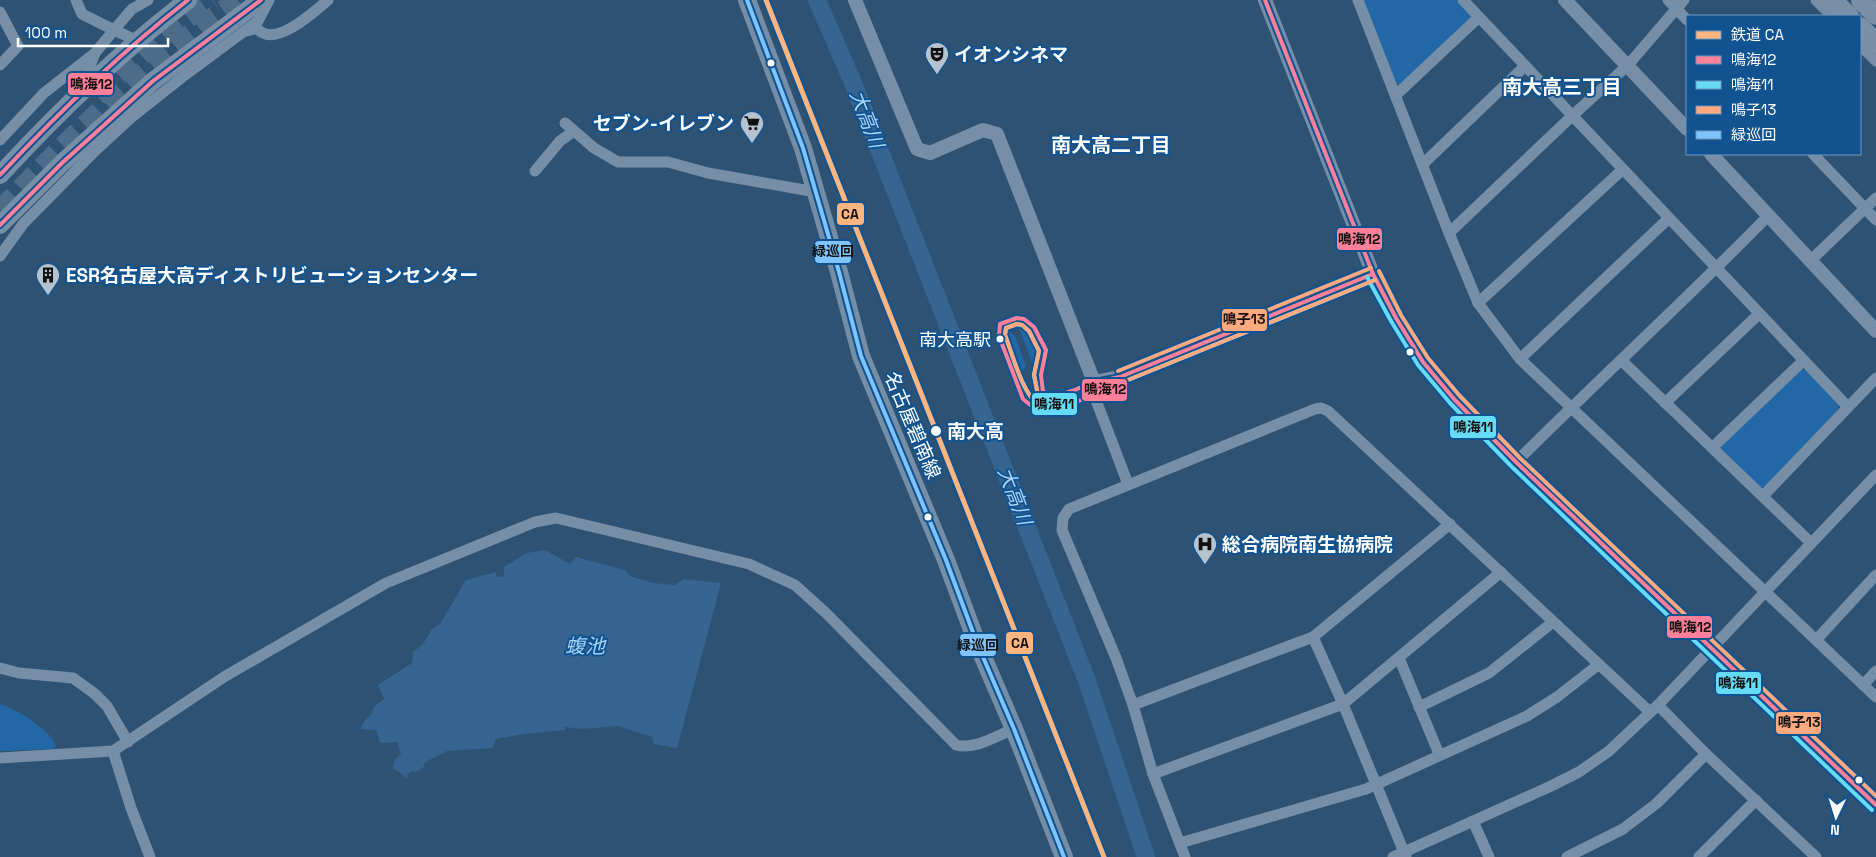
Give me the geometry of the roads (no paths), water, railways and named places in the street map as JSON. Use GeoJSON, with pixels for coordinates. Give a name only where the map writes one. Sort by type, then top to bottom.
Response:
{"type":"FeatureCollection","features":[{"type":"Feature","properties":{"kind":"highway"},"geometry":{"type":"LineString","coordinates":[[0,175],[79,93],[188,0]]}},
{"type":"Feature","properties":{"kind":"highway"},"geometry":{"type":"LineString","coordinates":[[0,225],[62,163],[152,81],[261,0]]}},
{"type":"Feature","properties":{"kind":"highway"},"geometry":{"type":"LineString","coordinates":[[1832,0],[1848,15]]}},
{"type":"Feature","properties":{"kind":"highway"},"geometry":{"type":"LineString","coordinates":[[1857,0],[1876,21]]}},
{"type":"Feature","properties":{"kind":"highway"},"geometry":{"type":"LineString","coordinates":[[1861,0],[1876,15]]}},
{"type":"Feature","properties":{"kind":"highway"},"geometry":{"type":"LineString","coordinates":[[1861,28],[1876,43]]}},
{"type":"Feature","properties":{"kind":"main road","name":"名古屋碧南線"},"geometry":{"type":"LineString","coordinates":[[747,0],[803,148],[861,356],[1014,729],[1064,857]]}},
{"type":"Feature","properties":{"kind":"street"},"geometry":{"type":"LineString","coordinates":[[76,0],[82,14],[138,41]]}},
{"type":"Feature","properties":{"kind":"street"},"geometry":{"type":"LineString","coordinates":[[0,140],[44,93],[95,53],[132,9],[148,0]]}},
{"type":"Feature","properties":{"kind":"street"},"geometry":{"type":"LineString","coordinates":[[0,256],[23,224],[96,150],[132,117],[258,20],[269,0]]}},
{"type":"Feature","properties":{"kind":"street"},"geometry":{"type":"LineString","coordinates":[[244,32],[257,28],[260,32],[267,35],[281,33],[301,21],[328,0]]}},
{"type":"Feature","properties":{"kind":"street"},"geometry":{"type":"LineString","coordinates":[[855,0],[917,149],[930,153],[983,130],[997,134],[1094,382],[1120,377],[1373,274]]}},
{"type":"Feature","properties":{"kind":"street"},"geometry":{"type":"LineString","coordinates":[[1265,0],[1373,274],[1396,318],[1423,362],[1454,399],[1516,462],[1876,805]]}},
{"type":"Feature","properties":{"kind":"street"},"geometry":{"type":"LineString","coordinates":[[1358,0],[1478,303],[1520,359],[1876,697]]}},
{"type":"Feature","properties":{"kind":"street"},"geometry":{"type":"LineString","coordinates":[[1463,0],[1802,361],[1848,407]]}},
{"type":"Feature","properties":{"kind":"street"},"geometry":{"type":"LineString","coordinates":[[1565,0],[1686,128]]}},
{"type":"Feature","properties":{"kind":"street"},"geometry":{"type":"LineString","coordinates":[[1816,0],[1831,15]]}},
{"type":"Feature","properties":{"kind":"street"},"geometry":{"type":"LineString","coordinates":[[1449,233],[1628,65],[1676,3],[1686,18]]}},
{"type":"Feature","properties":{"kind":"street"},"geometry":{"type":"LineString","coordinates":[[0,12],[18,46],[0,65]]}},
{"type":"Feature","properties":{"kind":"street"},"geometry":{"type":"LineString","coordinates":[[1396,96],[1479,17]]}},
{"type":"Feature","properties":{"kind":"street"},"geometry":{"type":"LineString","coordinates":[[1861,46],[1876,61]]}},
{"type":"Feature","properties":{"kind":"street"},"geometry":{"type":"LineString","coordinates":[[79,93],[95,53]]}},
{"type":"Feature","properties":{"kind":"street"},"geometry":{"type":"LineString","coordinates":[[1423,164],[1525,66]]}},
{"type":"Feature","properties":{"kind":"street"},"geometry":{"type":"LineString","coordinates":[[535,171],[569,127],[594,148],[618,162],[668,162],[708,172],[816,192]]}},
{"type":"Feature","properties":{"kind":"street"},"geometry":{"type":"LineString","coordinates":[[1711,155],[1876,331]]}},
{"type":"Feature","properties":{"kind":"street"},"geometry":{"type":"LineString","coordinates":[[1814,155],[1876,220]]}},
{"type":"Feature","properties":{"kind":"street"},"geometry":{"type":"LineString","coordinates":[[1478,303],[1622,170]]}},
{"type":"Feature","properties":{"kind":"street"},"geometry":{"type":"LineString","coordinates":[[1810,261],[1876,198]]}},
{"type":"Feature","properties":{"kind":"street"},"geometry":{"type":"LineString","coordinates":[[1516,462],[1571,406],[1716,269],[1768,216]]}},
{"type":"Feature","properties":{"kind":"street"},"geometry":{"type":"LineString","coordinates":[[1520,359],[1668,218]]}},
{"type":"Feature","properties":{"kind":"street"},"geometry":{"type":"LineString","coordinates":[[1665,403],[1759,314]]}},
{"type":"Feature","properties":{"kind":"street"},"geometry":{"type":"LineString","coordinates":[[1621,360],[1811,542]]}},
{"type":"Feature","properties":{"kind":"street"},"geometry":{"type":"LineString","coordinates":[[1713,448],[1802,361]]}},
{"type":"Feature","properties":{"kind":"street"},"geometry":{"type":"LineString","coordinates":[[1120,377],[1104,390],[1094,395],[1128,484]]}},
{"type":"Feature","properties":{"kind":"street"},"geometry":{"type":"LineString","coordinates":[[1764,496],[1876,378]]}},
{"type":"Feature","properties":{"kind":"street"},"geometry":{"type":"LineString","coordinates":[[1185,857],[1153,774],[1133,705],[1116,658],[1062,530],[1063,518],[1069,509],[1315,409],[1322,408],[1328,411],[1450,524],[1598,664],[1706,754],[1816,857]]}},
{"type":"Feature","properties":{"kind":"street"},"geometry":{"type":"LineString","coordinates":[[1393,857],[1405,855],[1473,821],[1550,787],[1579,772],[1609,751],[1654,709],[1876,475]]}},
{"type":"Feature","properties":{"kind":"street"},"geometry":{"type":"LineString","coordinates":[[0,758],[113,751],[224,677],[386,583],[535,522],[556,518],[750,564],[770,573],[795,586],[827,614],[956,745],[963,747],[974,745],[1014,729]]}},
{"type":"Feature","properties":{"kind":"street"},"geometry":{"type":"LineString","coordinates":[[1133,705],[1313,637],[1450,524]]}},
{"type":"Feature","properties":{"kind":"street"},"geometry":{"type":"LineString","coordinates":[[1153,774],[1343,704],[1500,572]]}},
{"type":"Feature","properties":{"kind":"street"},"geometry":{"type":"LineString","coordinates":[[1816,639],[1876,575]]}},
{"type":"Feature","properties":{"kind":"street"},"geometry":{"type":"LineString","coordinates":[[1418,708],[1489,673],[1553,622]]}},
{"type":"Feature","properties":{"kind":"street"},"geometry":{"type":"LineString","coordinates":[[1313,637],[1377,784],[1405,855]]}},
{"type":"Feature","properties":{"kind":"street"},"geometry":{"type":"LineString","coordinates":[[1398,658],[1439,754]]}},
{"type":"Feature","properties":{"kind":"street"},"geometry":{"type":"LineString","coordinates":[[1180,843],[1366,789],[1439,754],[1527,716],[1557,698],[1598,664]]}},
{"type":"Feature","properties":{"kind":"street"},"geometry":{"type":"LineString","coordinates":[[0,668],[19,673],[73,678],[95,694],[107,706],[128,742]]}},
{"type":"Feature","properties":{"kind":"street"},"geometry":{"type":"LineString","coordinates":[[1863,685],[1876,671]]}},
{"type":"Feature","properties":{"kind":"street"},"geometry":{"type":"LineString","coordinates":[[113,751],[131,808],[150,857]]}},
{"type":"Feature","properties":{"kind":"street"},"geometry":{"type":"LineString","coordinates":[[1567,857],[1623,829],[1657,803],[1706,754]]}},
{"type":"Feature","properties":{"kind":"street"},"geometry":{"type":"LineString","coordinates":[[1699,857],[1756,800]]}},
{"type":"Feature","properties":{"kind":"street"},"geometry":{"type":"LineString","coordinates":[[1473,821],[1489,857]]}},
{"type":"Feature","properties":{"kind":"water","name":"蝮池"},"geometry":{"type":"Polygon","coordinates":[[[545,550],[570,564],[576,557],[625,570],[630,576],[653,583],[674,585],[684,579],[721,583],[677,748],[654,744],[652,737],[618,726],[582,729],[565,727],[565,730],[496,739],[492,748],[447,751],[425,762],[423,768],[415,772],[412,771],[408,774],[407,779],[393,769],[394,761],[401,754],[397,742],[380,743],[376,730],[361,729],[374,707],[384,699],[378,685],[412,663],[413,651],[422,645],[432,630],[440,624],[466,580],[496,572],[497,577],[504,576],[504,567],[527,553],[545,550]]]}},
{"type":"Feature","properties":{"kind":"waterway","name":"大高川"},"geometry":{"type":"LineString","coordinates":[[817,0],[854,85],[1087,681],[1146,857]]}},
{"type":"Feature","properties":{"kind":"tunnel"},"geometry":{"type":"LineString","coordinates":[[97,96],[167,33],[213,0]]}},
{"type":"Feature","properties":{"kind":"tunnel"},"geometry":{"type":"LineString","coordinates":[[0,210],[113,98],[174,47],[238,0]]}},
{"type":"Feature","properties":{"kind":"rail line","name":"CA"},"geometry":{"type":"LineString","coordinates":[[766,0],[1104,857]]}},
{"type":"Feature","properties":{"kind":"place","name":"イオンシネマ"},"geometry":{"type":"Point","coordinates":[937,75]}},
{"type":"Feature","properties":{"kind":"place","name":"セブン-イレブン"},"geometry":{"type":"Point","coordinates":[752,144]}},
{"type":"Feature","properties":{"kind":"place","name":"ESR名古屋大高ディストリビューションセンター"},"geometry":{"type":"Point","coordinates":[48,296]}},
{"type":"Feature","properties":{"kind":"place","name":"南大高駅"},"geometry":{"type":"Point","coordinates":[1000,339]}},
{"type":"Feature","properties":{"kind":"place","name":"南大高"},"geometry":{"type":"Point","coordinates":[936,431]}},
{"type":"Feature","properties":{"kind":"place","name":"総合病院南生協病院"},"geometry":{"type":"Point","coordinates":[1205,565]}},
{"type":"Feature","properties":{"kind":"district","name":"南大高三丁目"},"geometry":{"type":"Point","coordinates":[1562,87]}},
{"type":"Feature","properties":{"kind":"district","name":"南大高二丁目"},"geometry":{"type":"Point","coordinates":[1111,145]}}]}
